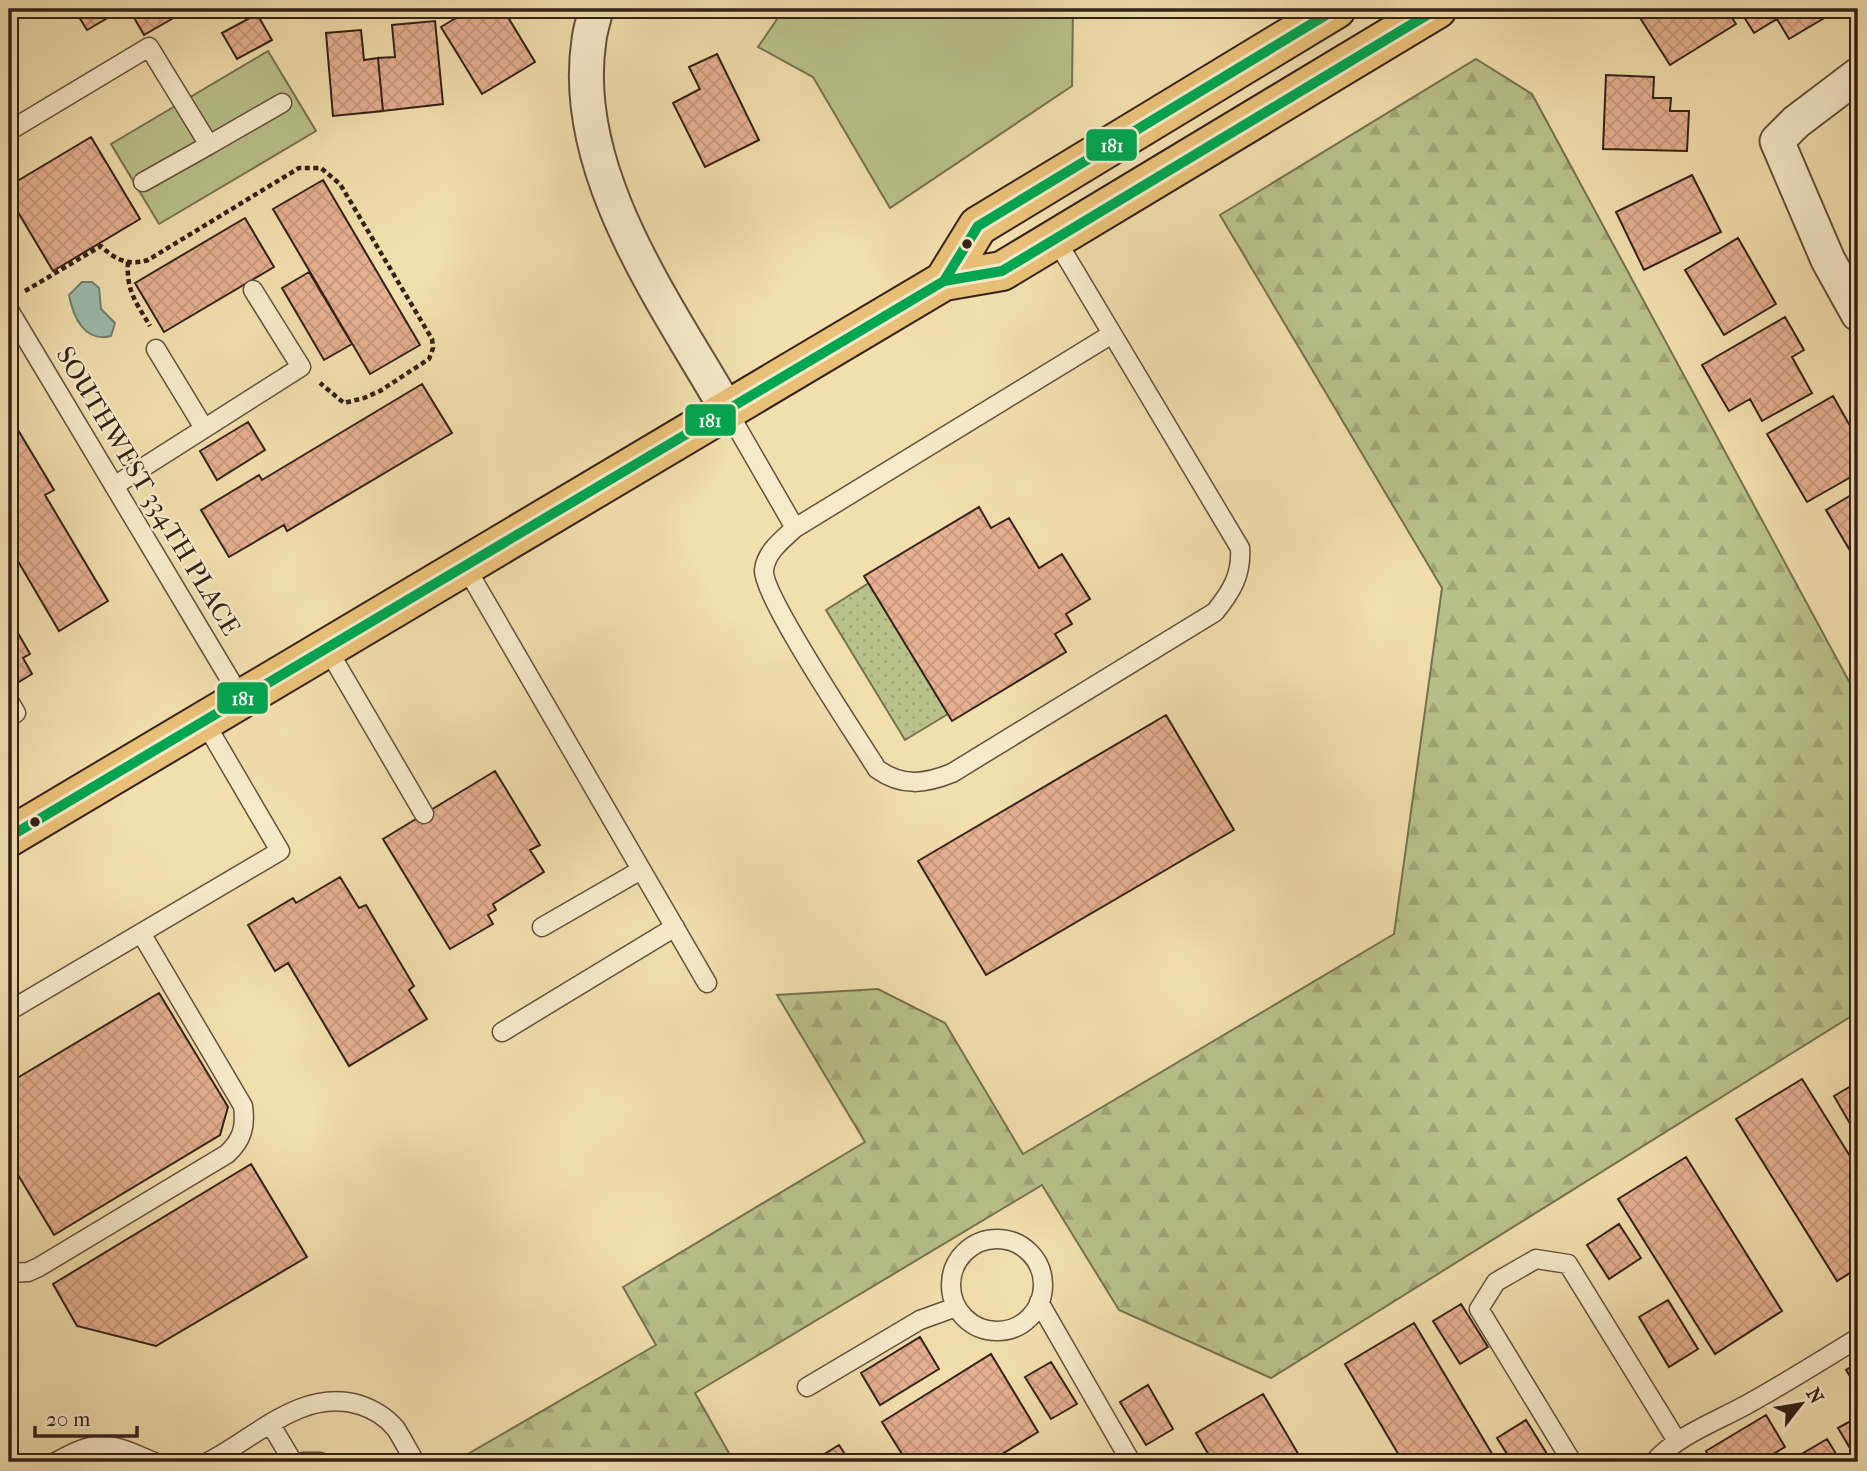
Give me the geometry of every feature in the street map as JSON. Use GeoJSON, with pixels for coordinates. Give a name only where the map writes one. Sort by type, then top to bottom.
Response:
{"type":"FeatureCollection","features":[{"type":"Feature","properties":{"kind":"main road"},"geometry":{"type":"LineString","coordinates":[[944,281],[978,226],[1336,9]]}},
{"type":"Feature","properties":{"kind":"main road"},"geometry":{"type":"LineString","coordinates":[[9,837],[944,281],[1002,271],[1437,9]]}},
{"type":"Feature","properties":{"kind":"street"},"geometry":{"type":"LineString","coordinates":[[596,9],[589,40],[587,89],[593,133],[608,187],[628,234],[727,410]]}},
{"type":"Feature","properties":{"kind":"street"},"geometry":{"type":"LineString","coordinates":[[1858,75],[1796,122],[1777,141],[1818,239],[1858,314]]}},
{"type":"Feature","properties":{"kind":"lane"},"geometry":{"type":"LineString","coordinates":[[9,131],[149,47],[209,145]]}},
{"type":"Feature","properties":{"kind":"lane"},"geometry":{"type":"LineString","coordinates":[[143,183],[282,103]]}},
{"type":"Feature","properties":{"kind":"lane"},"geometry":{"type":"LineString","coordinates":[[1055,238],[1240,548],[1239,571],[1235,584],[1214,612],[952,774],[935,780],[906,782],[890,778],[877,769],[786,622],[766,585],[764,572],[768,557],[795,528],[1112,334]]}},
{"type":"Feature","properties":{"kind":"lane"},"geometry":{"type":"LineString","coordinates":[[114,485],[301,367],[253,290]]}},
{"type":"Feature","properties":{"kind":"lane","name":"SOUTHWEST 334TH PLACE"},"geometry":{"type":"LineString","coordinates":[[9,310],[241,698]]}},
{"type":"Feature","properties":{"kind":"lane"},"geometry":{"type":"LineString","coordinates":[[156,349],[204,428]]}},
{"type":"Feature","properties":{"kind":"lane"},"geometry":{"type":"LineString","coordinates":[[727,410],[795,528]]}},
{"type":"Feature","properties":{"kind":"lane"},"geometry":{"type":"LineString","coordinates":[[464,566],[707,982]]}},
{"type":"Feature","properties":{"kind":"lane"},"geometry":{"type":"LineString","coordinates":[[327,648],[424,814]]}},
{"type":"Feature","properties":{"kind":"lane"},"geometry":{"type":"LineString","coordinates":[[9,701],[16,713],[9,717]]}},
{"type":"Feature","properties":{"kind":"lane"},"geometry":{"type":"LineString","coordinates":[[9,1011],[280,851],[204,721]]}},
{"type":"Feature","properties":{"kind":"lane"},"geometry":{"type":"LineString","coordinates":[[542,927],[641,870]]}},
{"type":"Feature","properties":{"kind":"lane"},"geometry":{"type":"LineString","coordinates":[[502,1031],[675,928]]}},
{"type":"Feature","properties":{"kind":"lane"},"geometry":{"type":"LineString","coordinates":[[9,1273],[28,1272],[51,1260],[226,1154],[236,1145],[243,1133],[243,1106],[141,933]]}},
{"type":"Feature","properties":{"kind":"lane"},"geometry":{"type":"LineString","coordinates":[[992,1239],[1007,1240],[1032,1255],[1042,1282],[1039,1302],[1024,1322],[1011,1329],[995,1331],[980,1328],[957,1307],[951,1292],[951,1277],[957,1262],[966,1251],[978,1243],[992,1239]]}},
{"type":"Feature","properties":{"kind":"lane"},"geometry":{"type":"LineString","coordinates":[[1572,1462],[1479,1310],[1496,1282],[1536,1259],[1568,1264],[1677,1441]]}},
{"type":"Feature","properties":{"kind":"lane"},"geometry":{"type":"LineString","coordinates":[[1039,1302],[1131,1462]]}},
{"type":"Feature","properties":{"kind":"lane"},"geometry":{"type":"LineString","coordinates":[[807,1387],[920,1320],[957,1307]]}},
{"type":"Feature","properties":{"kind":"lane"},"geometry":{"type":"LineString","coordinates":[[1654,1462],[1677,1441],[1748,1405],[1858,1338]]}},
{"type":"Feature","properties":{"kind":"lane"},"geometry":{"type":"LineString","coordinates":[[208,1462],[304,1405],[331,1399],[366,1407],[383,1417],[395,1429],[415,1462]]}},
{"type":"Feature","properties":{"kind":"lane"},"geometry":{"type":"LineString","coordinates":[[271,1425],[293,1462]]}},
{"type":"Feature","properties":{"kind":"lane"},"geometry":{"type":"LineString","coordinates":[[56,1462],[95,1444],[119,1448],[154,1462]]}},
{"type":"Feature","properties":{"kind":"lane"},"geometry":{"type":"LineString","coordinates":[[303,1462],[320,1462]]}},
{"type":"Feature","properties":{"kind":"path"},"geometry":{"type":"LineString","coordinates":[[128,262],[129,287],[161,343],[156,349]]}},
{"type":"Feature","properties":{"kind":"green space"},"geometry":{"type":"Polygon","coordinates":[[[784,9],[1073,9],[1072,86],[890,208],[813,77],[758,47],[784,9]]]}},
{"type":"Feature","properties":{"kind":"green space"},"geometry":{"type":"Polygon","coordinates":[[[268,51],[316,131],[159,224],[111,144],[268,51]]]}},
{"type":"Feature","properties":{"kind":"green space"},"geometry":{"type":"Polygon","coordinates":[[[1476,59],[1532,94],[1858,698],[1858,1012],[1271,1378],[1119,1310],[1042,1185],[695,1393],[734,1462],[454,1462],[656,1345],[623,1287],[865,1142],[777,995],[878,989],[945,1023],[1023,1154],[1394,934],[1442,588],[1220,215],[1476,59]]]}},
{"type":"Feature","properties":{"kind":"green space"},"geometry":{"type":"Polygon","coordinates":[[[869,583],[948,714],[905,740],[826,610],[869,583]]]}},
{"type":"Feature","properties":{"kind":"shaded area"},"geometry":{"type":"Polygon","coordinates":[[[82,282],[92,282],[99,288],[101,309],[115,323],[111,336],[94,336],[81,326],[77,319],[69,295],[82,282]]]}},
{"type":"Feature","properties":{"kind":"building"},"geometry":{"type":"Polygon","coordinates":[[[74,9],[123,9],[87,30],[74,9]]]}},
{"type":"Feature","properties":{"kind":"building"},"geometry":{"type":"Polygon","coordinates":[[[129,9],[189,9],[144,35],[129,9]]]}},
{"type":"Feature","properties":{"kind":"building"},"geometry":{"type":"Polygon","coordinates":[[[471,9],[503,9],[535,62],[482,94],[441,27],[471,9]]]}},
{"type":"Feature","properties":{"kind":"building"},"geometry":{"type":"Polygon","coordinates":[[[1644,9],[1726,9],[1736,24],[1670,65],[1637,13],[1644,9]]]}},
{"type":"Feature","properties":{"kind":"building"},"geometry":{"type":"Polygon","coordinates":[[[1739,9],[1836,11],[1789,39],[1777,19],[1754,33],[1739,9]]]}},
{"type":"Feature","properties":{"kind":"building"},"geometry":{"type":"Polygon","coordinates":[[[257,14],[272,40],[237,59],[222,33],[257,14]]]}},
{"type":"Feature","properties":{"kind":"building"},"geometry":{"type":"Polygon","coordinates":[[[435,21],[443,104],[383,111],[378,58],[395,57],[392,25],[435,21]]]}},
{"type":"Feature","properties":{"kind":"building"},"geometry":{"type":"Polygon","coordinates":[[[361,30],[364,60],[378,58],[383,111],[333,116],[326,33],[361,30]]]}},
{"type":"Feature","properties":{"kind":"building"},"geometry":{"type":"Polygon","coordinates":[[[717,54],[759,140],[705,167],[673,103],[700,89],[689,67],[717,54]]]}},
{"type":"Feature","properties":{"kind":"building"},"geometry":{"type":"Polygon","coordinates":[[[1606,75],[1654,77],[1653,98],[1671,98],[1670,111],[1689,111],[1687,151],[1603,149],[1606,75]]]}},
{"type":"Feature","properties":{"kind":"building"},"geometry":{"type":"Polygon","coordinates":[[[91,137],[140,219],[53,271],[9,197],[9,186],[91,137]]]}},
{"type":"Feature","properties":{"kind":"building"},"geometry":{"type":"Polygon","coordinates":[[[1692,175],[1721,232],[1644,270],[1616,212],[1692,175]]]}},
{"type":"Feature","properties":{"kind":"building"},"geometry":{"type":"Polygon","coordinates":[[[323,180],[420,345],[370,374],[273,209],[323,180]]]}},
{"type":"Feature","properties":{"kind":"building"},"geometry":{"type":"Polygon","coordinates":[[[245,218],[274,267],[164,332],[135,283],[245,218]]]}},
{"type":"Feature","properties":{"kind":"building"},"geometry":{"type":"Polygon","coordinates":[[[1738,238],[1776,304],[1724,335],[1685,270],[1738,238]]]}},
{"type":"Feature","properties":{"kind":"building"},"geometry":{"type":"Polygon","coordinates":[[[309,272],[352,344],[324,360],[282,288],[309,272]]]}},
{"type":"Feature","properties":{"kind":"building"},"geometry":{"type":"Polygon","coordinates":[[[1785,317],[1804,350],[1792,357],[1812,393],[1762,421],[1750,399],[1729,411],[1702,365],[1785,317]]]}},
{"type":"Feature","properties":{"kind":"building"},"geometry":{"type":"Polygon","coordinates":[[[422,384],[452,433],[287,531],[284,525],[229,557],[201,510],[259,475],[262,480],[422,384]]]}},
{"type":"Feature","properties":{"kind":"building"},"geometry":{"type":"Polygon","coordinates":[[[1833,396],[1858,440],[1858,473],[1807,502],[1767,434],[1833,396]]]}},
{"type":"Feature","properties":{"kind":"building"},"geometry":{"type":"Polygon","coordinates":[[[9,415],[54,490],[45,495],[108,601],[59,631],[9,546],[9,415]]]}},
{"type":"Feature","properties":{"kind":"building"},"geometry":{"type":"Polygon","coordinates":[[[248,422],[265,450],[217,480],[200,451],[248,422]]]}},
{"type":"Feature","properties":{"kind":"building"},"geometry":{"type":"Polygon","coordinates":[[[1858,491],[1858,564],[1826,510],[1858,491]]]}},
{"type":"Feature","properties":{"kind":"building"},"geometry":{"type":"Polygon","coordinates":[[[979,507],[991,528],[1009,518],[1039,568],[1062,554],[1090,599],[1066,614],[1072,624],[1055,634],[1066,652],[952,721],[864,576],[979,507]]]}},
{"type":"Feature","properties":{"kind":"building"},"geometry":{"type":"Polygon","coordinates":[[[11,621],[30,654],[23,658],[32,674],[9,688],[9,623],[11,621]]]}},
{"type":"Feature","properties":{"kind":"building"},"geometry":{"type":"Polygon","coordinates":[[[1166,715],[1234,830],[986,975],[918,861],[1166,715]]]}},
{"type":"Feature","properties":{"kind":"building"},"geometry":{"type":"Polygon","coordinates":[[[495,771],[540,845],[530,850],[544,872],[493,904],[496,910],[488,915],[493,924],[450,949],[383,839],[495,771]]]}},
{"type":"Feature","properties":{"kind":"building"},"geometry":{"type":"Polygon","coordinates":[[[340,877],[359,908],[366,905],[414,986],[409,990],[427,1019],[349,1066],[288,963],[275,971],[248,925],[293,898],[296,903],[340,877]]]}},
{"type":"Feature","properties":{"kind":"building"},"geometry":{"type":"Polygon","coordinates":[[[159,993],[228,1107],[220,1135],[54,1235],[9,1160],[9,1083],[159,993]]]}},
{"type":"Feature","properties":{"kind":"building"},"geometry":{"type":"Polygon","coordinates":[[[1802,1079],[1858,1169],[1858,1268],[1837,1281],[1736,1119],[1802,1079]]]}},
{"type":"Feature","properties":{"kind":"building"},"geometry":{"type":"Polygon","coordinates":[[[1858,1082],[1858,1133],[1856,1134],[1834,1096],[1858,1082]]]}},
{"type":"Feature","properties":{"kind":"building"},"geometry":{"type":"Polygon","coordinates":[[[1686,1157],[1782,1311],[1715,1354],[1618,1199],[1686,1157]]]}},
{"type":"Feature","properties":{"kind":"building"},"geometry":{"type":"Polygon","coordinates":[[[251,1164],[307,1257],[156,1346],[77,1326],[53,1284],[251,1164]]]}},
{"type":"Feature","properties":{"kind":"building"},"geometry":{"type":"Polygon","coordinates":[[[1619,1224],[1641,1258],[1609,1279],[1587,1245],[1619,1224]]]}},
{"type":"Feature","properties":{"kind":"building"},"geometry":{"type":"Polygon","coordinates":[[[1668,1300],[1698,1349],[1669,1367],[1639,1317],[1668,1300]]]}},
{"type":"Feature","properties":{"kind":"building"},"geometry":{"type":"Polygon","coordinates":[[[1461,1304],[1488,1347],[1460,1364],[1433,1321],[1461,1304]]]}},
{"type":"Feature","properties":{"kind":"building"},"geometry":{"type":"Polygon","coordinates":[[[1414,1323],[1497,1462],[1403,1462],[1345,1364],[1414,1323]]]}},
{"type":"Feature","properties":{"kind":"building"},"geometry":{"type":"Polygon","coordinates":[[[920,1337],[939,1369],[880,1405],[861,1373],[920,1337]]]}},
{"type":"Feature","properties":{"kind":"building"},"geometry":{"type":"Polygon","coordinates":[[[991,1354],[1038,1432],[989,1462],[907,1462],[882,1422],[991,1354]]]}},
{"type":"Feature","properties":{"kind":"building"},"geometry":{"type":"Polygon","coordinates":[[[1051,1362],[1077,1404],[1051,1419],[1025,1377],[1051,1362]]]}},
{"type":"Feature","properties":{"kind":"building"},"geometry":{"type":"Polygon","coordinates":[[[1858,1362],[1858,1389],[1846,1370],[1858,1362]]]}},
{"type":"Feature","properties":{"kind":"building"},"geometry":{"type":"Polygon","coordinates":[[[1148,1385],[1173,1429],[1146,1445],[1120,1402],[1148,1385]]]}},
{"type":"Feature","properties":{"kind":"building"},"geometry":{"type":"Polygon","coordinates":[[[1263,1394],[1303,1462],[1213,1462],[1196,1433],[1263,1394]]]}},
{"type":"Feature","properties":{"kind":"building"},"geometry":{"type":"Polygon","coordinates":[[[1766,1415],[1785,1447],[1760,1462],[1713,1462],[1706,1451],[1766,1415]]]}},
{"type":"Feature","properties":{"kind":"building"},"geometry":{"type":"Polygon","coordinates":[[[1858,1417],[1858,1462],[1838,1428],[1858,1417]]]}},
{"type":"Feature","properties":{"kind":"building"},"geometry":{"type":"Polygon","coordinates":[[[1526,1420],[1552,1462],[1512,1462],[1497,1438],[1526,1420]]]}},
{"type":"Feature","properties":{"kind":"building"},"geometry":{"type":"Polygon","coordinates":[[[1827,1439],[1841,1462],[1788,1462],[1827,1439]]]}},
{"type":"Feature","properties":{"kind":"building"},"geometry":{"type":"Polygon","coordinates":[[[839,1445],[850,1462],[811,1462],[839,1445]]]}},
{"type":"Feature","properties":{"kind":"building"},"geometry":{"type":"Polygon","coordinates":[[[1117,1456],[1120,1462],[1104,1462],[1117,1456]]]}},
{"type":"Feature","properties":{"kind":"transit line","name":"181"},"geometry":{"type":"LineString","coordinates":[[1336,9],[978,226],[944,281],[1002,271],[1437,9]]}},
{"type":"Feature","properties":{"kind":"transit line","name":"181"},"geometry":{"type":"LineString","coordinates":[[9,837],[944,281]]}}]}
